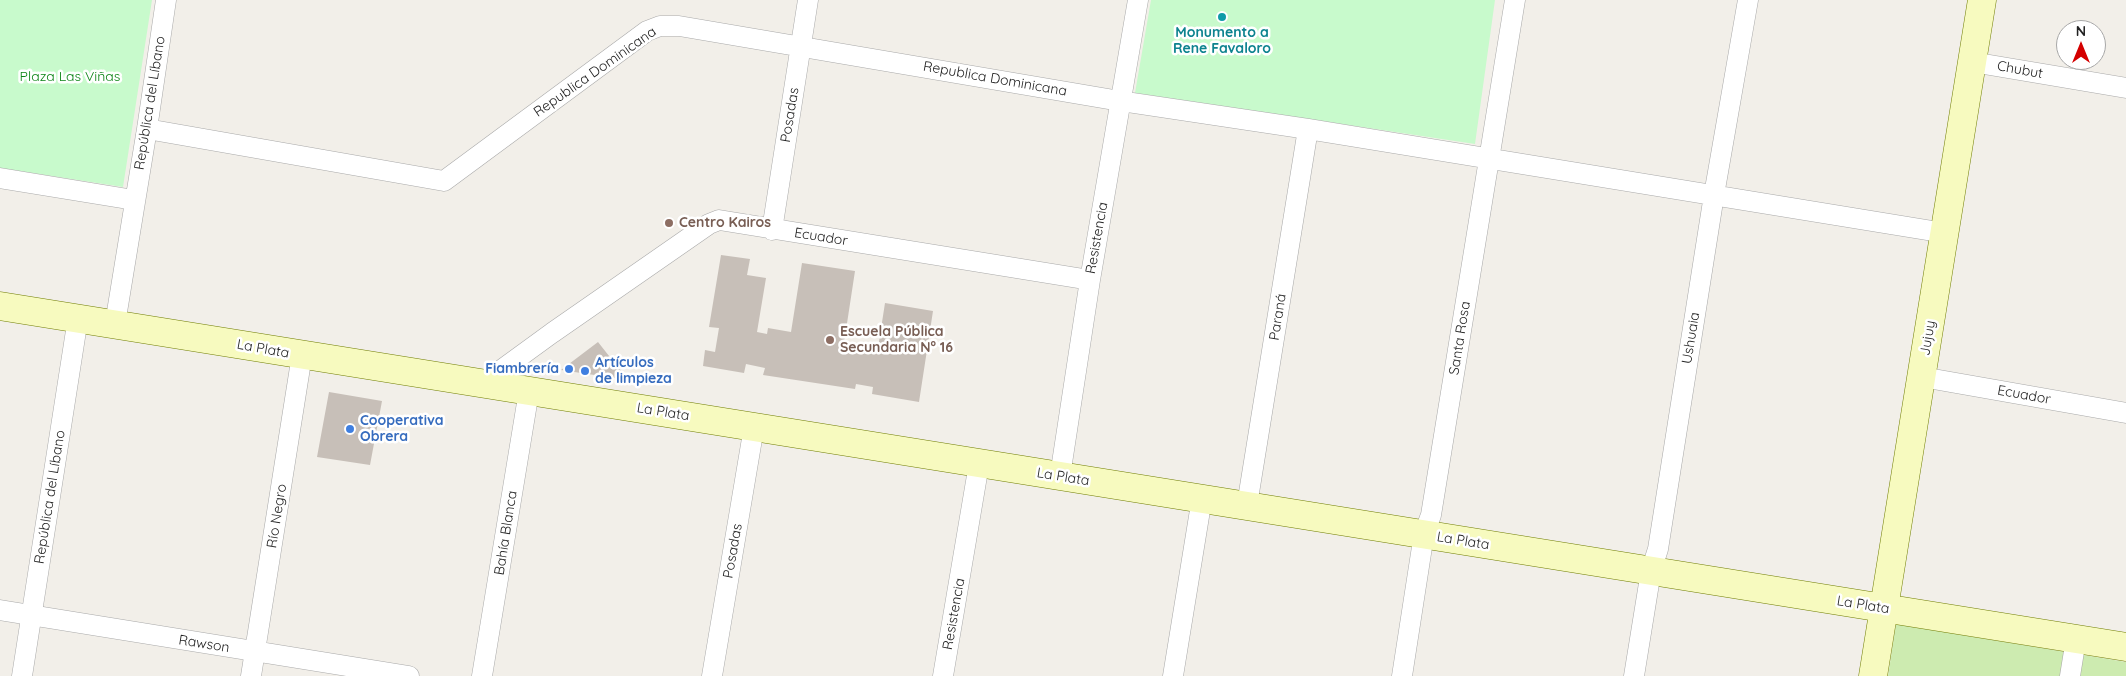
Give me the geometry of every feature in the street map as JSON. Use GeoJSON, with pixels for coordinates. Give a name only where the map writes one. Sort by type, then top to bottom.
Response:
{"type":"FeatureCollection","features":[{"type":"Feature","properties":{"kind":"street","name":"República del Líbano"},"geometry":{"type":"LineString","coordinates":[[115,324],[166,0]]}},
{"type":"Feature","properties":{"kind":"street","name":"Posadas"},"geometry":{"type":"LineString","coordinates":[[772,230],[808,0]]}},
{"type":"Feature","properties":{"kind":"street","name":"Resistencia"},"geometry":{"type":"LineString","coordinates":[[1060,476],[1090,280],[1138,0]]}},
{"type":"Feature","properties":{"kind":"street","name":"Santa Rosa"},"geometry":{"type":"LineString","coordinates":[[1402,676],[1424,534],[1431,515],[1515,0]]}},
{"type":"Feature","properties":{"kind":"street","name":"Ushuaia"},"geometry":{"type":"LineString","coordinates":[[1634,676],[1651,571],[1658,549],[1714,195],[1748,0]]}},
{"type":"Feature","properties":{"kind":"street","name":"Jujuy"},"geometry":{"type":"LineString","coordinates":[[1874,676],[1982,0]]}},
{"type":"Feature","properties":{"kind":"street","name":"Republica Dominicana"},"geometry":{"type":"LineString","coordinates":[[147,130],[444,181],[648,31],[660,26],[679,26],[801,45],[1120,101],[1308,129],[1944,232]]}},
{"type":"Feature","properties":{"kind":"street","name":"Chubut"},"geometry":{"type":"LineString","coordinates":[[1972,62],[2126,88]]}},
{"type":"Feature","properties":{"kind":"street","name":"Paraná"},"geometry":{"type":"LineString","coordinates":[[1247,505],[1308,129]]}},
{"type":"Feature","properties":{"kind":"street"},"geometry":{"type":"LineString","coordinates":[[0,178],[134,200]]}},
{"type":"Feature","properties":{"kind":"street","name":"Ecuador"},"geometry":{"type":"LineString","coordinates":[[482,384],[709,224],[719,220],[1090,280]]}},
{"type":"Feature","properties":{"kind":"street","name":"La Plata"},"geometry":{"type":"LineString","coordinates":[[0,306],[302,356],[1247,505],[2126,647]]}},
{"type":"Feature","properties":{"kind":"street","name":"República del Líbano"},"geometry":{"type":"LineString","coordinates":[[22,676],[78,318]]}},
{"type":"Feature","properties":{"kind":"street","name":"Río Negro"},"geometry":{"type":"LineString","coordinates":[[251,676],[302,356]]}},
{"type":"Feature","properties":{"kind":"street","name":"Ecuador"},"geometry":{"type":"LineString","coordinates":[[1922,377],[2126,413]]}},
{"type":"Feature","properties":{"kind":"street","name":"Bahía Blanca"},"geometry":{"type":"LineString","coordinates":[[482,676],[529,391]]}},
{"type":"Feature","properties":{"kind":"street","name":"Posadas"},"geometry":{"type":"LineString","coordinates":[[712,676],[754,427]]}},
{"type":"Feature","properties":{"kind":"street","name":"Resistencia"},"geometry":{"type":"LineString","coordinates":[[943,676],[979,464]]}},
{"type":"Feature","properties":{"kind":"street"},"geometry":{"type":"LineString","coordinates":[[1173,676],[1202,498]]}},
{"type":"Feature","properties":{"kind":"street","name":"Rawson"},"geometry":{"type":"LineString","coordinates":[[0,610],[409,676]]}},
{"type":"Feature","properties":{"kind":"street"},"geometry":{"type":"LineString","coordinates":[[2070,676],[2076,639]]}},
{"type":"Feature","properties":{"kind":"green space","name":"Plaza Las Viñas"},"geometry":{"type":"Polygon","coordinates":[[[0,0],[152,0],[123,187],[0,168],[0,0]]]}},
{"type":"Feature","properties":{"kind":"green space"},"geometry":{"type":"Polygon","coordinates":[[[1151,0],[1495,0],[1475,144],[1135,93],[1151,0]]]}},
{"type":"Feature","properties":{"kind":"green space"},"geometry":{"type":"Polygon","coordinates":[[[1896,624],[2126,662],[2126,676],[1888,676],[1896,624]]]}},
{"type":"Feature","properties":{"kind":"building"},"geometry":{"type":"Polygon","coordinates":[[[721,255],[750,259],[747,275],[766,278],[757,332],[767,334],[768,328],[791,332],[802,263],[855,271],[844,343],[878,348],[885,303],[933,311],[919,402],[872,394],[873,387],[856,384],[855,389],[763,375],[765,368],[746,364],[744,373],[703,366],[705,350],[715,352],[719,328],[709,327],[721,255]]]}},
{"type":"Feature","properties":{"kind":"building"},"geometry":{"type":"Polygon","coordinates":[[[598,342],[628,380],[561,370],[598,342]]]}},
{"type":"Feature","properties":{"kind":"building","name":"Cooperativa Obrera"},"geometry":{"type":"Polygon","coordinates":[[[329,392],[382,401],[370,465],[317,457],[329,392]]]}},
{"type":"Feature","properties":{"kind":"place","name":"Monumento a Rene Favaloro"},"geometry":{"type":"Point","coordinates":[1222,17]}},
{"type":"Feature","properties":{"kind":"place","name":"Centro Kairos"},"geometry":{"type":"Point","coordinates":[669,223]}},
{"type":"Feature","properties":{"kind":"place","name":"Escuela Pública Secundaria N° 16"},"geometry":{"type":"Point","coordinates":[830,340]}},
{"type":"Feature","properties":{"kind":"place","name":"Fiambrería"},"geometry":{"type":"Point","coordinates":[569,369]}},
{"type":"Feature","properties":{"kind":"place","name":"Artículos de limpieza"},"geometry":{"type":"Point","coordinates":[585,371]}},
{"type":"Feature","properties":{"kind":"place","name":"Cooperativa Obrera"},"geometry":{"type":"Point","coordinates":[350,429]}}]}
